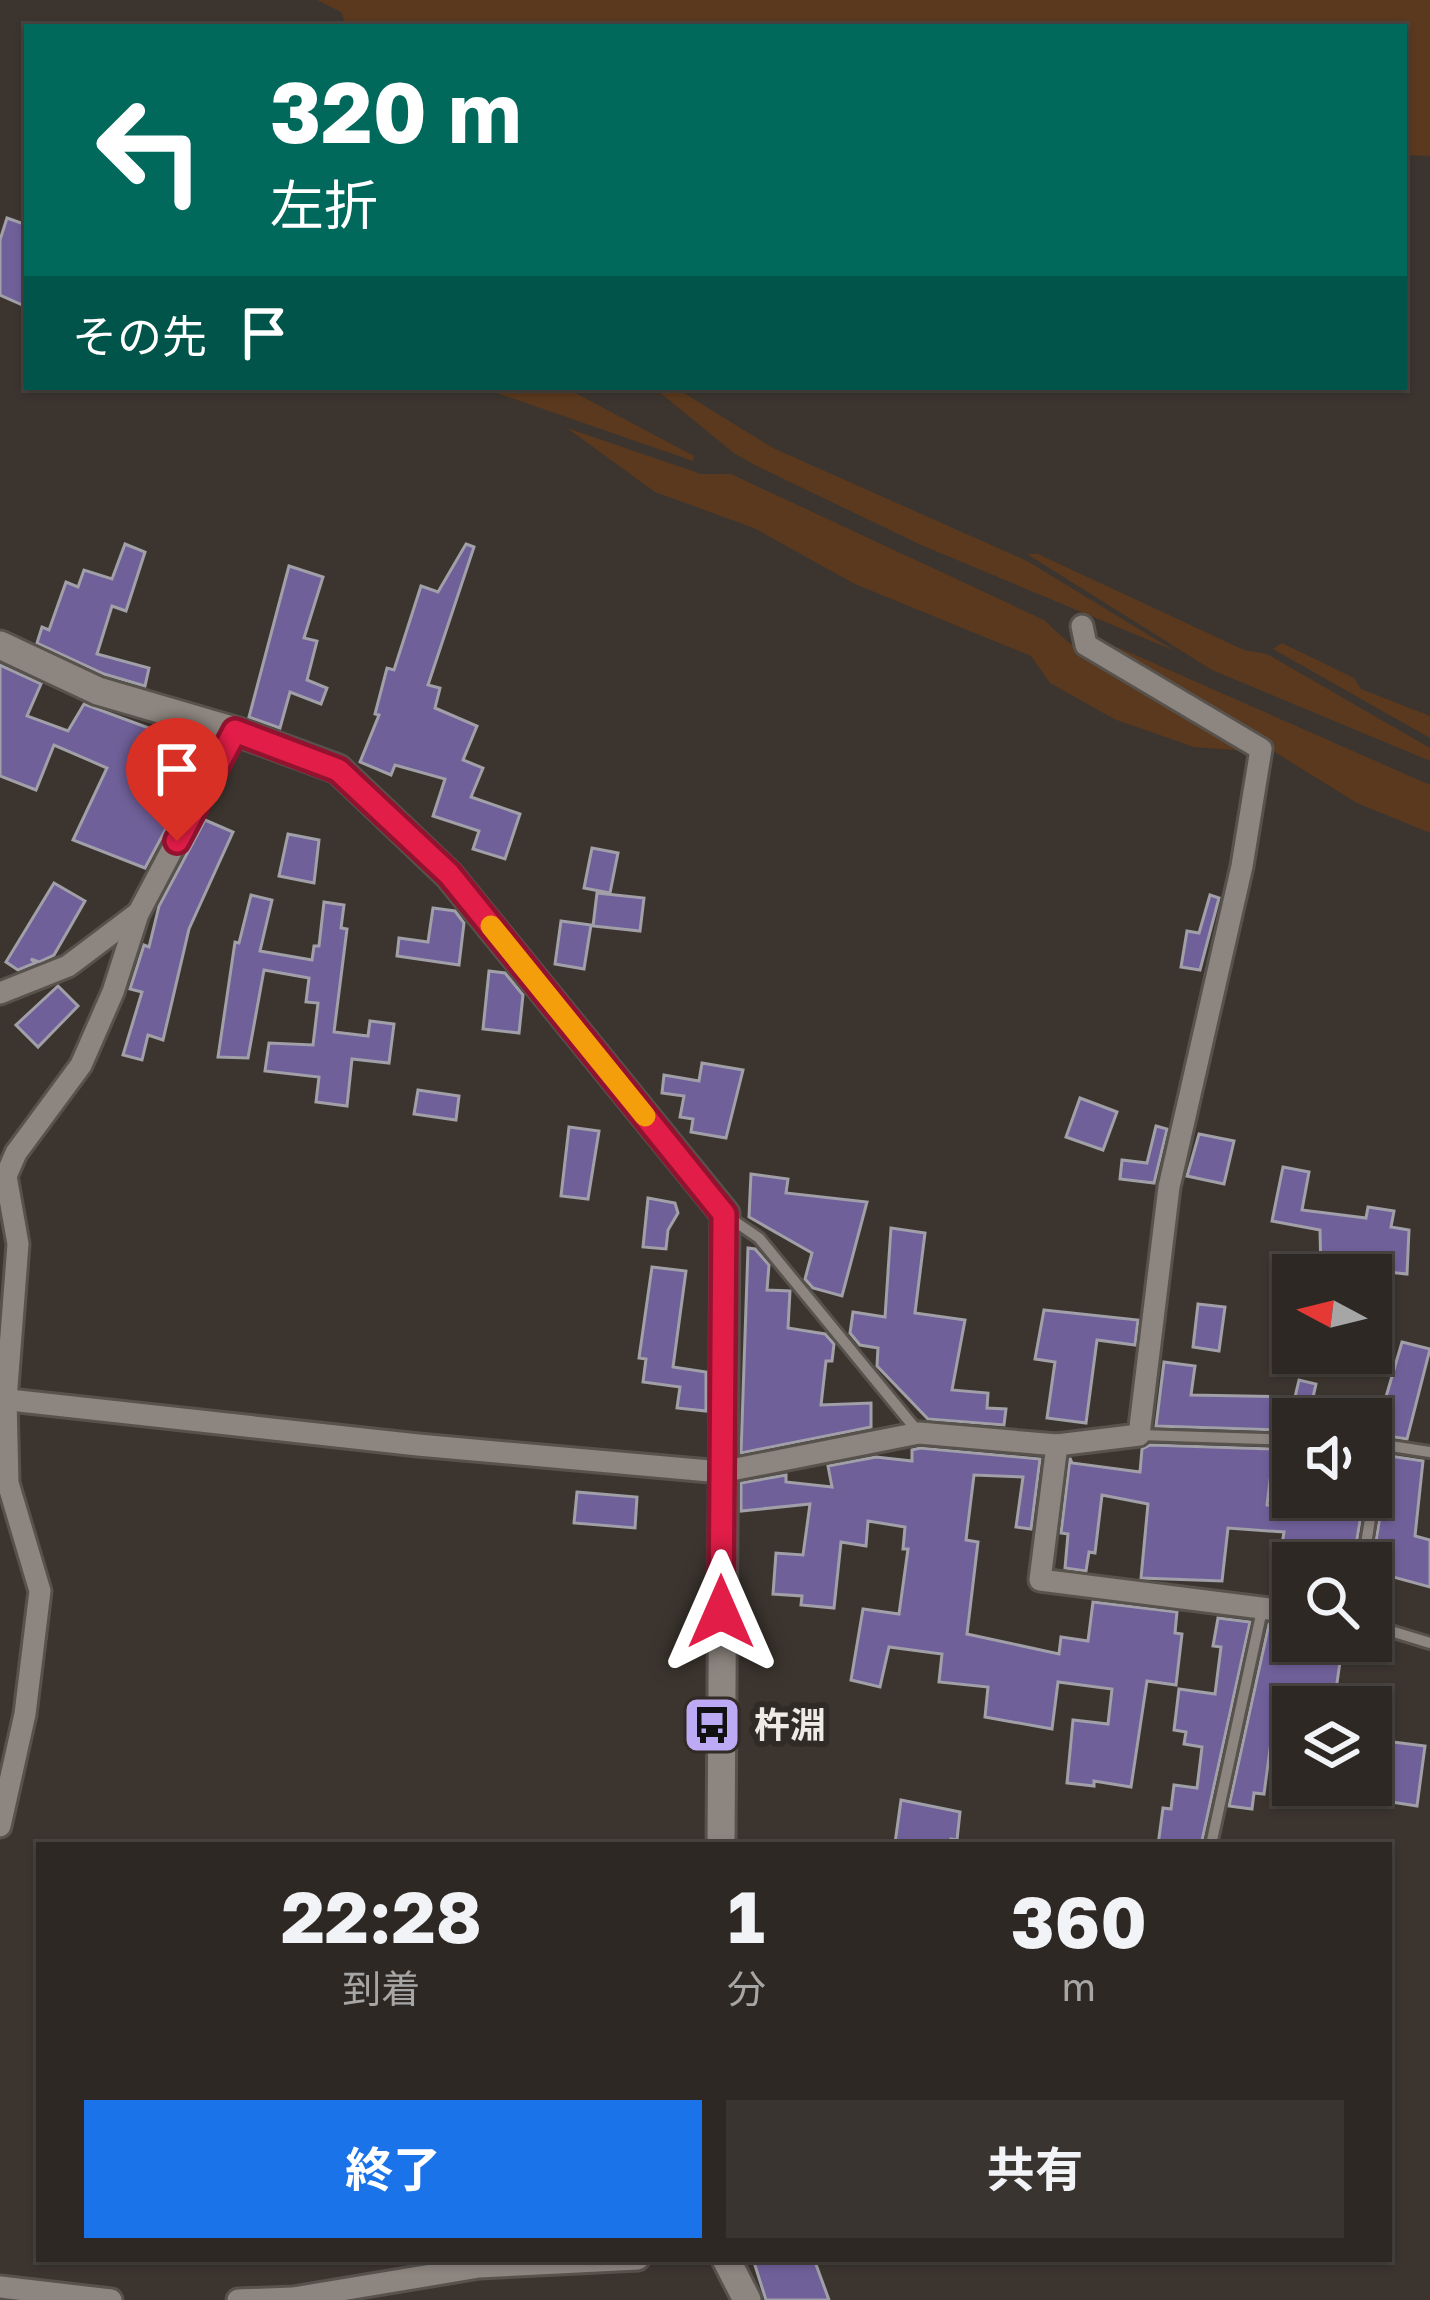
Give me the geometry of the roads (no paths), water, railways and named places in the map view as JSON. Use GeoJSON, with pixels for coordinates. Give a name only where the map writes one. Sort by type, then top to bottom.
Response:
{"type":"FeatureCollection","features":[{"type":"Feature","properties":{"kind":"street"},"geometry":{"type":"LineString","coordinates":[[3,1399],[418,1445],[722,1472],[920,1433],[1057,1445],[1139,1435],[1169,1187],[1242,866],[1261,749],[1086,645],[1082,626]]}},
{"type":"Feature","properties":{"kind":"street"},"geometry":{"type":"LineString","coordinates":[[0,645],[98,691],[235,731],[338,770],[449,874],[724,1214],[721,1842]]}},
{"type":"Feature","properties":{"kind":"street"},"geometry":{"type":"LineString","coordinates":[[0,1826],[25,1714],[40,1591],[8,1483],[3,1399],[17,1244],[6,1176],[16,1153],[81,1065],[113,992],[138,914],[235,731]]}},
{"type":"Feature","properties":{"kind":"street"},"geometry":{"type":"LineString","coordinates":[[0,993],[68,966],[138,914]]}},
{"type":"Feature","properties":{"kind":"street"},"geometry":{"type":"LineString","coordinates":[[1057,1445],[1040,1580],[1272,1611]]}},
{"type":"Feature","properties":{"kind":"street"},"geometry":{"type":"LineString","coordinates":[[238,2300],[293,2298],[479,2267],[578,2262]]}},
{"type":"Feature","properties":{"kind":"street"},"geometry":{"type":"LineString","coordinates":[[728,2262],[747,2300]]}},
{"type":"Feature","properties":{"kind":"street"},"geometry":{"type":"LineString","coordinates":[[0,2287],[26,2296],[111,2300]]}},
{"type":"Feature","properties":{"kind":"lane"},"geometry":{"type":"LineString","coordinates":[[724,1214],[759,1238],[920,1433]]}},
{"type":"Feature","properties":{"kind":"lane"},"geometry":{"type":"LineString","coordinates":[[1139,1435],[1272,1439]]}},
{"type":"Feature","properties":{"kind":"lane"},"geometry":{"type":"LineString","coordinates":[[1392,1446],[1430,1452]]}},
{"type":"Feature","properties":{"kind":"lane"},"geometry":{"type":"LineString","coordinates":[[1212,1842],[1262,1610]]}},
{"type":"Feature","properties":{"kind":"lane"},"geometry":{"type":"LineString","coordinates":[[1392,1631],[1430,1643]]}},
{"type":"Feature","properties":{"kind":"place","name":"杵淵"},"geometry":{"type":"Point","coordinates":[712,1725]}}]}
